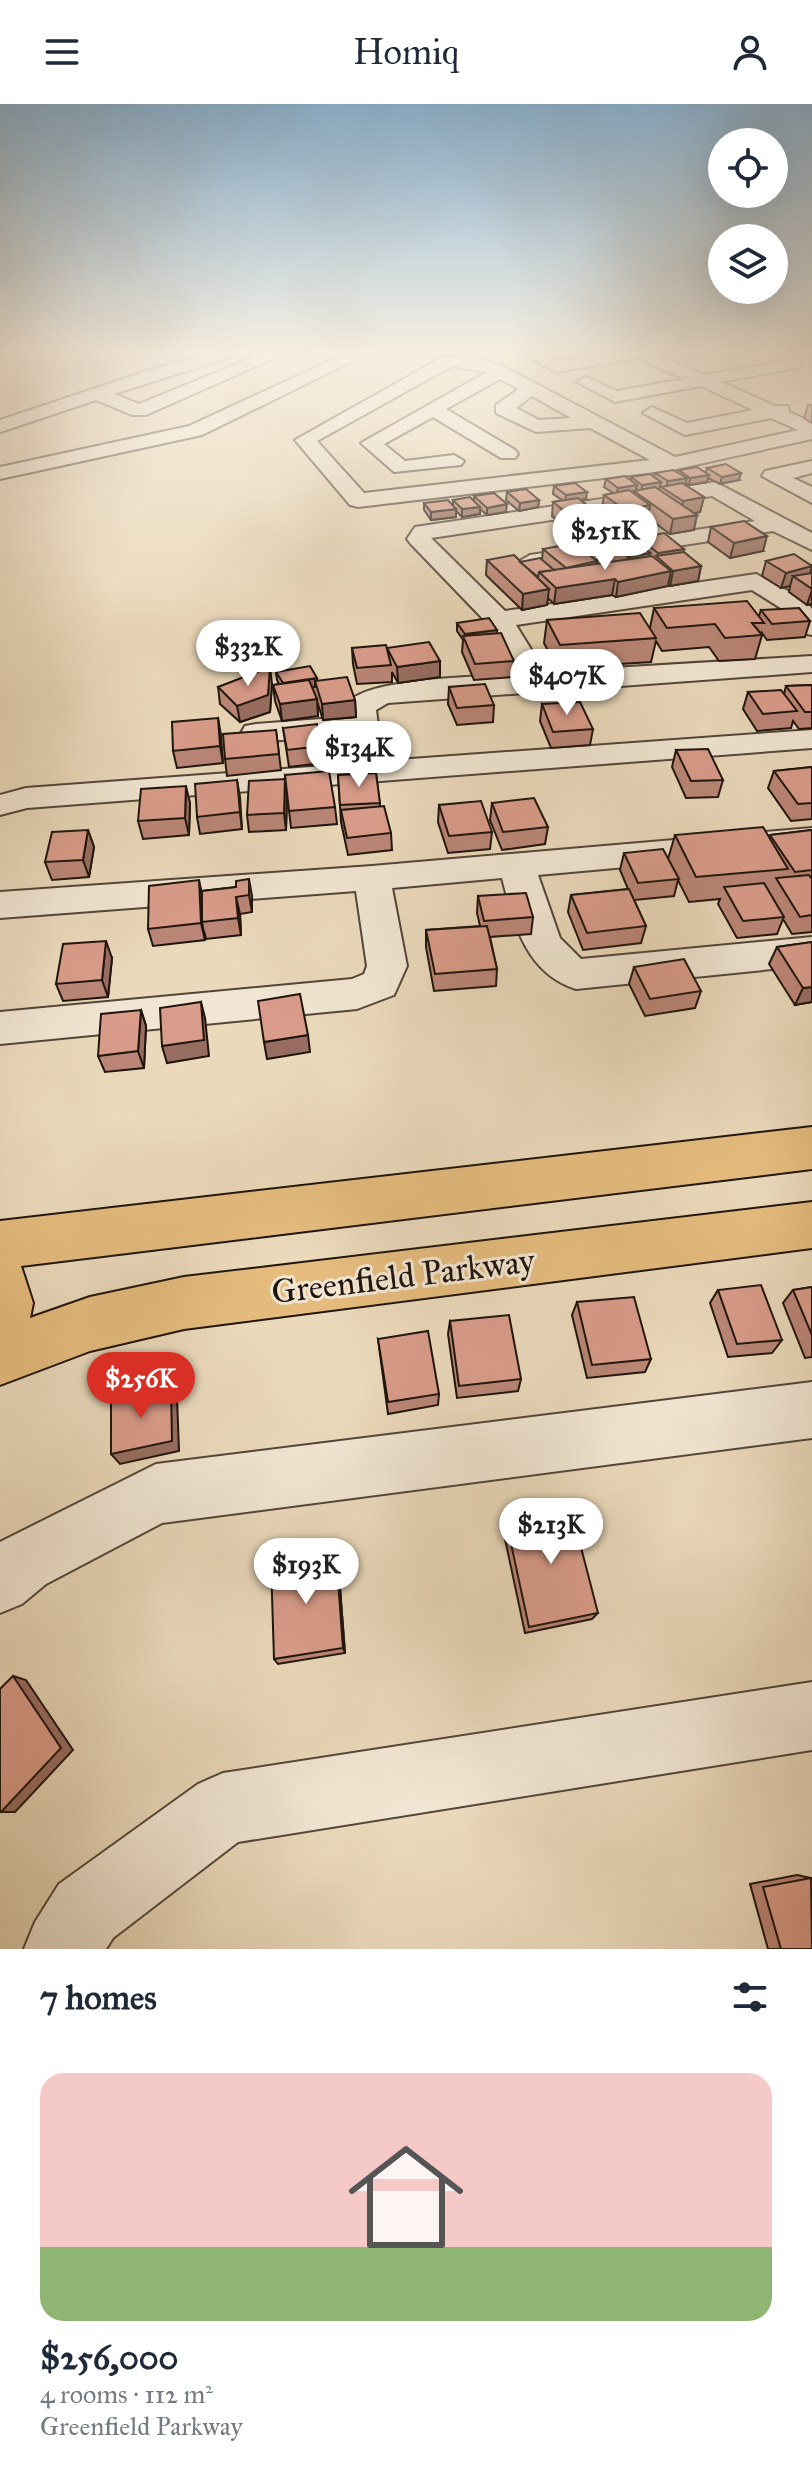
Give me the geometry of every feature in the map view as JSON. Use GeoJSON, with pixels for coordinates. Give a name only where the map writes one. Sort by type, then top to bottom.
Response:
{"type":"FeatureCollection","features":[{"type":"Feature","properties":{"kind":"main road"},"geometry":{"type":"LineString","coordinates":[[0,1245],[812,1148]]}},
{"type":"Feature","properties":{"kind":"main road","name":"Greenfield Parkway"},"geometry":{"type":"LineString","coordinates":[[0,1357],[90,1324],[184,1303],[812,1225]]}},
{"type":"Feature","properties":{"kind":"main road"},"geometry":{"type":"LineString","coordinates":[[0,1279],[6,1303],[0,1330]]}},
{"type":"Feature","properties":{"kind":"street"},"geometry":{"type":"LineString","coordinates":[[0,473],[157,439]]}},
{"type":"Feature","properties":{"kind":"street"},"geometry":{"type":"LineString","coordinates":[[307,439],[358,500],[672,464],[778,439]]}},
{"type":"Feature","properties":{"kind":"street"},"geometry":{"type":"LineString","coordinates":[[378,439],[371,443],[401,468],[515,454],[488,439]]}},
{"type":"Feature","properties":{"kind":"street"},"geometry":{"type":"LineString","coordinates":[[596,443],[626,440],[672,464]]}},
{"type":"Feature","properties":{"kind":"street"},"geometry":{"type":"LineString","coordinates":[[812,467],[773,476],[812,496]]}},
{"type":"Feature","properties":{"kind":"street"},"geometry":{"type":"LineString","coordinates":[[536,681],[499,620],[419,539],[423,532],[715,489],[812,543]]}},
{"type":"Feature","properties":{"kind":"street"},"geometry":{"type":"LineString","coordinates":[[455,574],[778,524]]}},
{"type":"Feature","properties":{"kind":"street"},"geometry":{"type":"LineString","coordinates":[[499,620],[756,582],[796,606],[812,627]]}},
{"type":"Feature","properties":{"kind":"street"},"geometry":{"type":"LineString","coordinates":[[368,775],[361,706],[381,695],[536,681],[812,664]]}},
{"type":"Feature","properties":{"kind":"street"},"geometry":{"type":"LineString","coordinates":[[256,733],[361,725]]}},
{"type":"Feature","properties":{"kind":"street"},"geometry":{"type":"LineString","coordinates":[[0,805],[26,798],[368,775],[812,739]]}},
{"type":"Feature","properties":{"kind":"street"},"geometry":{"type":"LineString","coordinates":[[0,905],[372,878],[812,839]]}},
{"type":"Feature","properties":{"kind":"street"},"geometry":{"type":"LineString","coordinates":[[516,863],[548,956],[576,974],[812,951]]}},
{"type":"Feature","properties":{"kind":"street"},"geometry":{"type":"LineString","coordinates":[[0,1028],[357,994],[380,984],[387,966],[372,878]]}},
{"type":"Feature","properties":{"kind":"street"},"geometry":{"type":"LineString","coordinates":[[0,1582],[24,1562],[156,1494],[812,1410]]}},
{"type":"Feature","properties":{"kind":"street"},"geometry":{"type":"LineString","coordinates":[[62,1949],[86,1911],[223,1809],[812,1716]]}},
{"type":"Feature","properties":{"kind":"building"},"geometry":{"type":"Polygon","coordinates":[[[726,464],[741,473],[722,477],[707,468],[726,464]]]}},
{"type":"Feature","properties":{"kind":"building"},"geometry":{"type":"Polygon","coordinates":[[[697,467],[709,475],[690,478],[679,470],[697,467]]]}},
{"type":"Feature","properties":{"kind":"building"},"geometry":{"type":"Polygon","coordinates":[[[673,470],[687,478],[668,481],[655,473],[673,470]]]}},
{"type":"Feature","properties":{"kind":"building"},"geometry":{"type":"Polygon","coordinates":[[[650,474],[661,482],[642,485],[631,477],[650,474]]]}},
{"type":"Feature","properties":{"kind":"building"},"geometry":{"type":"Polygon","coordinates":[[[625,476],[637,485],[618,488],[606,479],[625,476]]]}},
{"type":"Feature","properties":{"kind":"building"},"geometry":{"type":"Polygon","coordinates":[[[575,483],[587,492],[566,495],[554,486],[575,483]]]}},
{"type":"Feature","properties":{"kind":"building"},"geometry":{"type":"Polygon","coordinates":[[[682,483],[704,497],[683,501],[661,487],[682,483]]]}},
{"type":"Feature","properties":{"kind":"building"},"geometry":{"type":"Polygon","coordinates":[[[655,487],[697,515],[673,519],[634,491],[655,487]]]}},
{"type":"Feature","properties":{"kind":"building"},"geometry":{"type":"Polygon","coordinates":[[[526,489],[539,500],[520,503],[507,492],[526,489]]]}},
{"type":"Feature","properties":{"kind":"building"},"geometry":{"type":"Polygon","coordinates":[[[629,490],[650,505],[625,510],[604,495],[629,490]]]}},
{"type":"Feature","properties":{"kind":"building"},"geometry":{"type":"Polygon","coordinates":[[[494,493],[507,504],[487,508],[474,496],[494,493]]]}},
{"type":"Feature","properties":{"kind":"building"},"geometry":{"type":"Polygon","coordinates":[[[470,497],[480,507],[462,509],[453,500],[470,497]]]}},
{"type":"Feature","properties":{"kind":"building"},"geometry":{"type":"Polygon","coordinates":[[[578,498],[613,526],[588,530],[553,502],[578,498]]]}},
{"type":"Feature","properties":{"kind":"building"},"geometry":{"type":"Polygon","coordinates":[[[448,500],[456,509],[431,512],[424,503],[448,500]]]}},
{"type":"Feature","properties":{"kind":"building"},"geometry":{"type":"Polygon","coordinates":[[[744,521],[767,536],[734,543],[711,527],[744,521]]]}},
{"type":"Feature","properties":{"kind":"building"},"geometry":{"type":"Polygon","coordinates":[[[664,533],[684,549],[658,553],[639,538],[664,533]]]}},
{"type":"Feature","properties":{"kind":"building"},"geometry":{"type":"Polygon","coordinates":[[[629,536],[650,553],[628,557],[607,540],[629,536]]]}},
{"type":"Feature","properties":{"kind":"building"},"geometry":{"type":"Polygon","coordinates":[[[575,543],[597,561],[566,568],[543,549],[575,543]]]}},
{"type":"Feature","properties":{"kind":"building"},"geometry":{"type":"Polygon","coordinates":[[[684,552],[701,566],[673,571],[656,556],[684,552]]]}},
{"type":"Feature","properties":{"kind":"building"},"geometry":{"type":"Polygon","coordinates":[[[794,554],[812,566],[786,573],[766,561],[794,554]]]}},
{"type":"Feature","properties":{"kind":"building"},"geometry":{"type":"Polygon","coordinates":[[[514,555],[549,589],[523,594],[487,560],[514,555]]]}},
{"type":"Feature","properties":{"kind":"building"},"geometry":{"type":"Polygon","coordinates":[[[652,556],[671,571],[618,582],[615,579],[556,588],[539,572],[652,556]]]}},
{"type":"Feature","properties":{"kind":"building"},"geometry":{"type":"Polygon","coordinates":[[[540,558],[554,570],[539,572],[538,577],[520,562],[540,558]]]}},
{"type":"Feature","properties":{"kind":"building"},"geometry":{"type":"Polygon","coordinates":[[[812,573],[812,589],[793,576],[812,573]]]}},
{"type":"Feature","properties":{"kind":"building"},"geometry":{"type":"Polygon","coordinates":[[[747,601],[764,623],[752,623],[762,635],[725,638],[715,624],[667,628],[654,608],[747,601]]]}},
{"type":"Feature","properties":{"kind":"building"},"geometry":{"type":"Polygon","coordinates":[[[799,608],[810,621],[772,624],[761,610],[799,608]]]}},
{"type":"Feature","properties":{"kind":"building"},"geometry":{"type":"Polygon","coordinates":[[[640,613],[656,638],[560,645],[547,620],[640,613]]]}},
{"type":"Feature","properties":{"kind":"building"},"geometry":{"type":"Polygon","coordinates":[[[489,618],[497,630],[465,634],[457,623],[489,618]]]}},
{"type":"Feature","properties":{"kind":"building"},"geometry":{"type":"Polygon","coordinates":[[[501,633],[514,661],[475,664],[463,636],[501,633]]]}},
{"type":"Feature","properties":{"kind":"building"},"geometry":{"type":"Polygon","coordinates":[[[429,642],[440,661],[397,667],[387,648],[429,642]]]}},
{"type":"Feature","properties":{"kind":"building"},"geometry":{"type":"Polygon","coordinates":[[[386,645],[391,665],[357,668],[352,648],[386,645]]]}},
{"type":"Feature","properties":{"kind":"building"},"geometry":{"type":"Polygon","coordinates":[[[310,666],[317,678],[283,683],[276,672],[310,666]]]}},
{"type":"Feature","properties":{"kind":"building"},"geometry":{"type":"Polygon","coordinates":[[[270,667],[268,695],[237,706],[218,687],[270,667]]]}},
{"type":"Feature","properties":{"kind":"building"},"geometry":{"type":"Polygon","coordinates":[[[347,677],[355,700],[322,704],[315,681],[347,677]]]}},
{"type":"Feature","properties":{"kind":"building"},"geometry":{"type":"Polygon","coordinates":[[[309,680],[317,699],[280,704],[273,685],[309,680]]]}},
{"type":"Feature","properties":{"kind":"building"},"geometry":{"type":"Polygon","coordinates":[[[485,684],[494,705],[457,708],[449,687],[485,684]]]}},
{"type":"Feature","properties":{"kind":"building"},"geometry":{"type":"Polygon","coordinates":[[[812,685],[812,712],[805,712],[786,686],[812,685]]]}},
{"type":"Feature","properties":{"kind":"building"},"geometry":{"type":"Polygon","coordinates":[[[781,690],[797,711],[763,714],[748,692],[781,690]]]}},
{"type":"Feature","properties":{"kind":"building"},"geometry":{"type":"Polygon","coordinates":[[[580,702],[593,729],[553,732],[542,704],[580,702]]]}},
{"type":"Feature","properties":{"kind":"building"},"geometry":{"type":"Polygon","coordinates":[[[218,718],[220,746],[173,751],[172,722],[218,718]]]}},
{"type":"Feature","properties":{"kind":"building"},"geometry":{"type":"Polygon","coordinates":[[[317,724],[322,746],[287,750],[283,728],[317,724]]]}},
{"type":"Feature","properties":{"kind":"building"},"geometry":{"type":"Polygon","coordinates":[[[276,730],[279,754],[225,759],[223,734],[276,730]]]}},
{"type":"Feature","properties":{"kind":"building"},"geometry":{"type":"Polygon","coordinates":[[[708,749],[723,780],[691,781],[676,750],[708,749]]]}},
{"type":"Feature","properties":{"kind":"building"},"geometry":{"type":"Polygon","coordinates":[[[812,767],[812,803],[798,804],[774,771],[812,767]]]}},
{"type":"Feature","properties":{"kind":"building"},"geometry":{"type":"Polygon","coordinates":[[[329,771],[335,807],[289,811],[285,775],[329,771]]]}},
{"type":"Feature","properties":{"kind":"building"},"geometry":{"type":"Polygon","coordinates":[[[376,773],[380,803],[340,805],[338,775],[376,773]]]}},
{"type":"Feature","properties":{"kind":"building"},"geometry":{"type":"Polygon","coordinates":[[[285,779],[284,813],[247,815],[249,781],[285,779]]]}},
{"type":"Feature","properties":{"kind":"building"},"geometry":{"type":"Polygon","coordinates":[[[237,780],[240,812],[197,817],[195,784],[237,780]]]}},
{"type":"Feature","properties":{"kind":"building"},"geometry":{"type":"Polygon","coordinates":[[[186,786],[185,818],[138,821],[141,789],[186,786]]]}},
{"type":"Feature","properties":{"kind":"building"},"geometry":{"type":"Polygon","coordinates":[[[534,798],[548,827],[503,832],[492,803],[534,798]]]}},
{"type":"Feature","properties":{"kind":"building"},"geometry":{"type":"Polygon","coordinates":[[[481,801],[492,832],[449,836],[439,805],[481,801]]]}},
{"type":"Feature","properties":{"kind":"building"},"geometry":{"type":"Polygon","coordinates":[[[384,806],[391,833],[347,838],[341,810],[384,806]]]}},
{"type":"Feature","properties":{"kind":"building"},"geometry":{"type":"Polygon","coordinates":[[[763,827],[788,869],[696,877],[675,835],[763,827]]]}},
{"type":"Feature","properties":{"kind":"building"},"geometry":{"type":"Polygon","coordinates":[[[88,830],[83,860],[45,862],[52,832],[88,830]]]}},
{"type":"Feature","properties":{"kind":"building"},"geometry":{"type":"Polygon","coordinates":[[[812,830],[812,870],[795,872],[770,835],[812,830]]]}},
{"type":"Feature","properties":{"kind":"building"},"geometry":{"type":"Polygon","coordinates":[[[663,849],[679,879],[638,883],[624,853],[663,849]]]}},
{"type":"Feature","properties":{"kind":"building"},"geometry":{"type":"Polygon","coordinates":[[[809,875],[812,879],[812,915],[800,917],[776,878],[809,875]]]}},
{"type":"Feature","properties":{"kind":"building"},"geometry":{"type":"Polygon","coordinates":[[[249,879],[249,895],[236,897],[238,918],[202,922],[202,891],[236,887],[236,881],[249,879]]]}},
{"type":"Feature","properties":{"kind":"building"},"geometry":{"type":"Polygon","coordinates":[[[199,880],[201,923],[148,929],[149,886],[199,880]]]}},
{"type":"Feature","properties":{"kind":"building"},"geometry":{"type":"Polygon","coordinates":[[[764,883],[784,917],[743,921],[724,887],[764,883]]]}},
{"type":"Feature","properties":{"kind":"building"},"geometry":{"type":"Polygon","coordinates":[[[629,889],[646,926],[587,933],[571,895],[629,889]]]}},
{"type":"Feature","properties":{"kind":"building"},"geometry":{"type":"Polygon","coordinates":[[[526,893],[533,917],[484,921],[478,896],[526,893]]]}},
{"type":"Feature","properties":{"kind":"building"},"geometry":{"type":"Polygon","coordinates":[[[487,926],[497,969],[435,974],[426,930],[487,926]]]}},
{"type":"Feature","properties":{"kind":"building"},"geometry":{"type":"Polygon","coordinates":[[[106,941],[102,980],[56,984],[63,944],[106,941]]]}},
{"type":"Feature","properties":{"kind":"building"},"geometry":{"type":"Polygon","coordinates":[[[812,942],[812,987],[803,988],[777,947],[812,942]]]}},
{"type":"Feature","properties":{"kind":"building"},"geometry":{"type":"Polygon","coordinates":[[[684,959],[701,991],[650,999],[634,967],[684,959]]]}},
{"type":"Feature","properties":{"kind":"building"},"geometry":{"type":"Polygon","coordinates":[[[300,994],[308,1035],[264,1042],[258,1001],[300,994]]]}},
{"type":"Feature","properties":{"kind":"building"},"geometry":{"type":"Polygon","coordinates":[[[201,1002],[204,1040],[162,1046],[160,1008],[201,1002]]]}},
{"type":"Feature","properties":{"kind":"building"},"geometry":{"type":"Polygon","coordinates":[[[141,1010],[138,1051],[98,1056],[101,1014],[141,1010]]]}},
{"type":"Feature","properties":{"kind":"building"},"geometry":{"type":"Polygon","coordinates":[[[761,1285],[782,1340],[737,1344],[718,1290],[761,1285]]]}},
{"type":"Feature","properties":{"kind":"building"},"geometry":{"type":"Polygon","coordinates":[[[812,1287],[812,1335],[793,1290],[812,1287]]]}},
{"type":"Feature","properties":{"kind":"building"},"geometry":{"type":"Polygon","coordinates":[[[634,1297],[651,1359],[592,1365],[577,1302],[634,1297]]]}},
{"type":"Feature","properties":{"kind":"building"},"geometry":{"type":"Polygon","coordinates":[[[509,1315],[521,1379],[459,1386],[450,1321],[509,1315]]]}},
{"type":"Feature","properties":{"kind":"building"},"geometry":{"type":"Polygon","coordinates":[[[428,1331],[439,1394],[388,1402],[378,1339],[428,1331]]]}},
{"type":"Feature","properties":{"kind":"building"},"geometry":{"type":"Polygon","coordinates":[[[171,1387],[172,1441],[111,1454],[111,1398],[171,1387]]]}},
{"type":"Feature","properties":{"kind":"building"},"geometry":{"type":"Polygon","coordinates":[[[570,1505],[598,1613],[529,1627],[505,1516],[570,1505]]]}},
{"type":"Feature","properties":{"kind":"building"},"geometry":{"type":"Polygon","coordinates":[[[336,1554],[343,1648],[274,1659],[271,1563],[336,1554]]]}},
{"type":"Feature","properties":{"kind":"building"},"geometry":{"type":"Polygon","coordinates":[[[13,1676],[61,1748],[1,1812],[0,1689],[13,1676]]]}},
{"type":"Feature","properties":{"kind":"building"},"geometry":{"type":"Polygon","coordinates":[[[811,1878],[812,1949],[781,1949],[763,1887],[811,1878]]]}}]}
